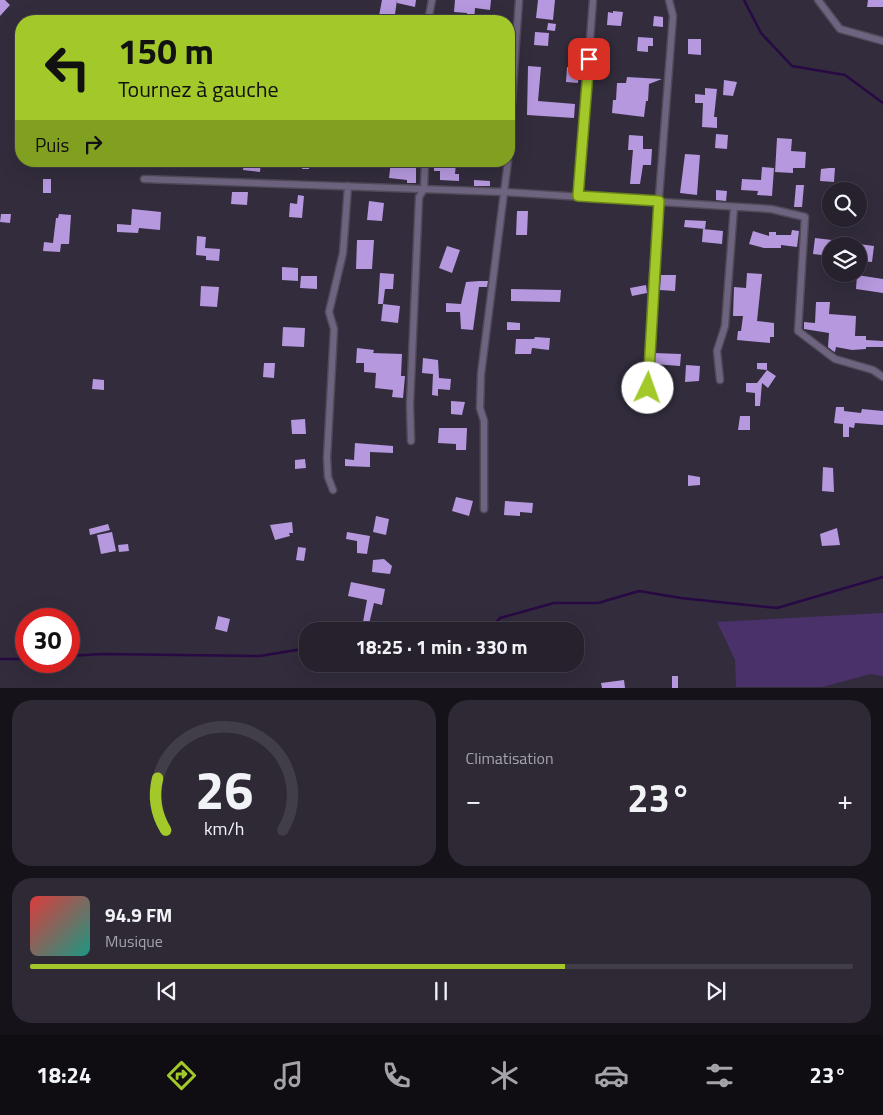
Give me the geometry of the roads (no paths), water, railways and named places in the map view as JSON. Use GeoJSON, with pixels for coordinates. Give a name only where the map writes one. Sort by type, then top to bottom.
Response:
{"type":"FeatureCollection","features":[{"type":"Feature","properties":{"kind":"street"},"geometry":{"type":"LineString","coordinates":[[429,15],[432,0]]}},
{"type":"Feature","properties":{"kind":"street"},"geometry":{"type":"LineString","coordinates":[[515,65],[520,0]]}},
{"type":"Feature","properties":{"kind":"street"},"geometry":{"type":"LineString","coordinates":[[578,196],[594,0]]}},
{"type":"Feature","properties":{"kind":"street"},"geometry":{"type":"LineString","coordinates":[[648,388],[659,201],[673,16],[669,0]]}},
{"type":"Feature","properties":{"kind":"street"},"geometry":{"type":"LineString","coordinates":[[818,0],[840,29],[883,42]]}},
{"type":"Feature","properties":{"kind":"street"},"geometry":{"type":"LineString","coordinates":[[411,441],[410,404],[419,197],[424,189],[425,167]]}},
{"type":"Feature","properties":{"kind":"street"},"geometry":{"type":"LineString","coordinates":[[484,509],[484,421],[480,408],[481,374],[507,167]]}},
{"type":"Feature","properties":{"kind":"street"},"geometry":{"type":"LineString","coordinates":[[144,179],[578,196],[771,208],[805,216],[798,331],[835,360],[873,370],[883,377]]}},
{"type":"Feature","properties":{"kind":"street"},"geometry":{"type":"LineString","coordinates":[[333,490],[328,477],[326,458],[334,329],[329,312],[343,253],[348,186]]}},
{"type":"Feature","properties":{"kind":"street"},"geometry":{"type":"LineString","coordinates":[[720,380],[717,351],[725,326],[734,207]]}},
{"type":"Feature","properties":{"kind":"waterway"},"geometry":{"type":"LineString","coordinates":[[744,0],[761,33],[792,66],[845,75],[883,103]]}},
{"type":"Feature","properties":{"kind":"waterway"},"geometry":{"type":"LineString","coordinates":[[497,622],[500,618],[554,603],[598,603],[639,591],[681,598],[777,608],[883,577]]}},
{"type":"Feature","properties":{"kind":"waterway"},"geometry":{"type":"LineString","coordinates":[[80,655],[260,656],[299,650]]}},
{"type":"Feature","properties":{"kind":"waterway"},"geometry":{"type":"LineString","coordinates":[[0,659],[15,659]]}}]}
